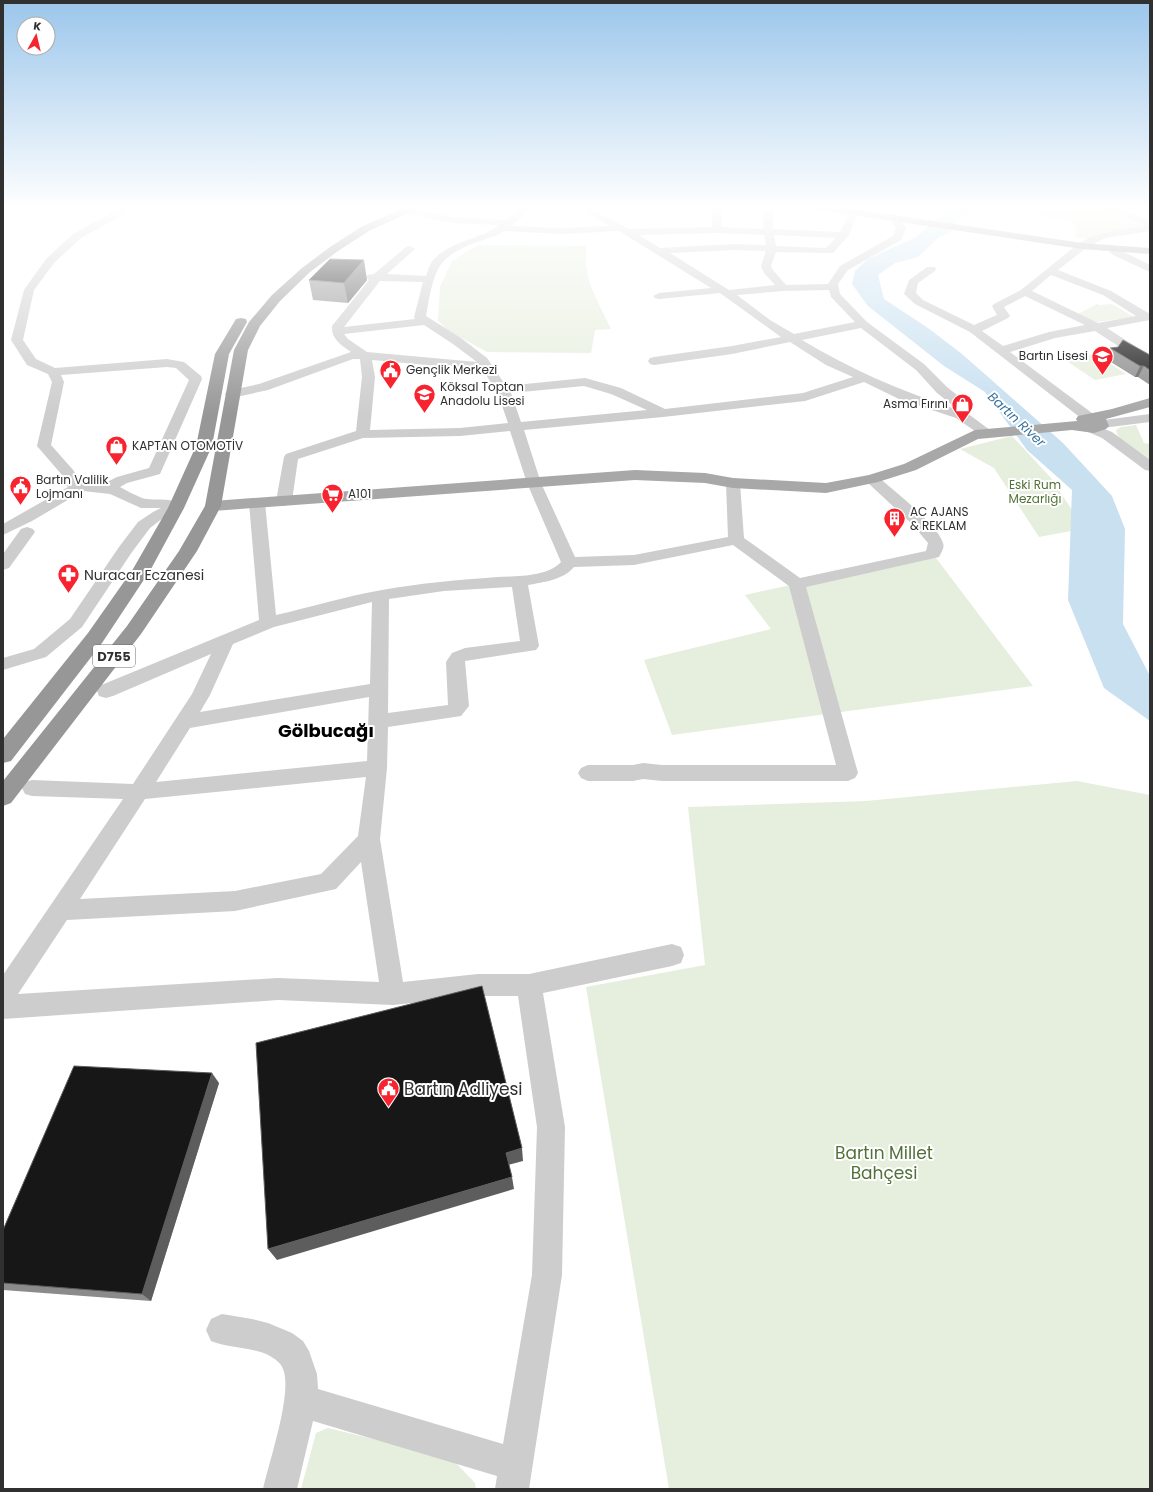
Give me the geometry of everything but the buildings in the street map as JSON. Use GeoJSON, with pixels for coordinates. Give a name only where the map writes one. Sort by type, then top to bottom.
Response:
{"type":"FeatureCollection","features":[{"type":"Feature","properties":{"kind":"highway","name":"D755"},"geometry":{"type":"LineString","coordinates":[[194,507],[187,486],[204,446],[222,354],[240,324],[263,296],[286,276]]}},
{"type":"Feature","properties":{"kind":"highway","name":"D755"},"geometry":{"type":"LineString","coordinates":[[3,797],[134,630],[188,551],[194,507],[232,394],[241,350],[254,325],[276,298],[300,276]]}},
{"type":"Feature","properties":{"kind":"highway","name":"D755"},"geometry":{"type":"LineString","coordinates":[[3,755],[95,638],[142,570],[194,507]]}},
{"type":"Feature","properties":{"kind":"main road"},"geometry":{"type":"LineString","coordinates":[[194,507],[635,475],[705,478],[733,483],[826,488],[872,479],[910,467],[975,435],[992,432],[1090,423],[1150,402]]}},
{"type":"Feature","properties":{"kind":"street"},"geometry":{"type":"LineString","coordinates":[[39,276],[29,290],[17,340],[31,362],[53,372],[167,363],[180,365],[196,379],[155,471],[122,480],[106,489]]}},
{"type":"Feature","properties":{"kind":"street"},"geometry":{"type":"LineString","coordinates":[[363,276],[429,279]]}},
{"type":"Feature","properties":{"kind":"street"},"geometry":{"type":"LineString","coordinates":[[431,276],[427,284],[420,318],[457,341],[483,361],[502,390],[534,483],[568,562]]}},
{"type":"Feature","properties":{"kind":"street"},"geometry":{"type":"LineString","coordinates":[[700,276],[725,291],[766,322],[830,362],[904,396],[961,415],[992,432]]}},
{"type":"Feature","properties":{"kind":"street"},"geometry":{"type":"LineString","coordinates":[[772,276],[783,288]]}},
{"type":"Feature","properties":{"kind":"street"},"geometry":{"type":"LineString","coordinates":[[839,276],[833,284],[835,295],[863,324],[920,367],[942,390],[958,402],[961,415]]}},
{"type":"Feature","properties":{"kind":"street"},"geometry":{"type":"LineString","coordinates":[[922,276],[913,282],[910,294],[919,302],[974,330],[1090,423],[1150,466]]}},
{"type":"Feature","properties":{"kind":"street"},"geometry":{"type":"LineString","coordinates":[[974,330],[1004,316],[998,306],[1025,292],[1044,276]]}},
{"type":"Feature","properties":{"kind":"street"},"geometry":{"type":"LineString","coordinates":[[1064,276],[1107,293],[1149,317]]}},
{"type":"Feature","properties":{"kind":"street"},"geometry":{"type":"LineString","coordinates":[[363,434],[368,379],[367,361],[364,355],[338,336],[336,331],[338,326],[377,277]]}},
{"type":"Feature","properties":{"kind":"street"},"geometry":{"type":"LineString","coordinates":[[659,296],[783,288],[834,287]]}},
{"type":"Feature","properties":{"kind":"street"},"geometry":{"type":"LineString","coordinates":[[1025,292],[1097,327],[1150,361]]}},
{"type":"Feature","properties":{"kind":"street"},"geometry":{"type":"LineString","coordinates":[[1000,351],[1053,335],[1149,317]]}},
{"type":"Feature","properties":{"kind":"street"},"geometry":{"type":"LineString","coordinates":[[336,331],[426,321]]}},
{"type":"Feature","properties":{"kind":"street"},"geometry":{"type":"LineString","coordinates":[[654,361],[732,350],[863,324]]}},
{"type":"Feature","properties":{"kind":"street"},"geometry":{"type":"LineString","coordinates":[[232,394],[263,387],[352,355],[487,367]]}},
{"type":"Feature","properties":{"kind":"street"},"geometry":{"type":"LineString","coordinates":[[53,372],[58,382],[44,446],[68,474],[72,483],[80,486],[113,490],[141,503],[194,507]]}},
{"type":"Feature","properties":{"kind":"street"},"geometry":{"type":"LineString","coordinates":[[284,501],[291,457],[345,438],[363,434],[460,432],[663,413],[805,397],[864,378]]}},
{"type":"Feature","properties":{"kind":"street"},"geometry":{"type":"LineString","coordinates":[[502,390],[585,382],[616,391],[663,413]]}},
{"type":"Feature","properties":{"kind":"street"},"geometry":{"type":"LineString","coordinates":[[1090,423],[1150,418]]}},
{"type":"Feature","properties":{"kind":"street"},"geometry":{"type":"LineString","coordinates":[[797,584],[933,554],[936,547],[935,540],[911,515],[872,479]]}},
{"type":"Feature","properties":{"kind":"street"},"geometry":{"type":"LineString","coordinates":[[733,483],[736,540]]}},
{"type":"Feature","properties":{"kind":"street"},"geometry":{"type":"LineString","coordinates":[[3,530],[27,518],[80,486]]}},
{"type":"Feature","properties":{"kind":"street"},"geometry":{"type":"LineString","coordinates":[[141,503],[146,514],[144,525]]}},
{"type":"Feature","properties":{"kind":"street"},"geometry":{"type":"LineString","coordinates":[[257,503],[268,623]]}},
{"type":"Feature","properties":{"kind":"street"},"geometry":{"type":"LineString","coordinates":[[3,664],[40,653],[76,623],[125,550],[144,525],[158,515],[194,507]]}},
{"type":"Feature","properties":{"kind":"street"},"geometry":{"type":"LineString","coordinates":[[3,565],[27,532]]}},
{"type":"Feature","properties":{"kind":"street"},"geometry":{"type":"LineString","coordinates":[[568,562],[634,560],[736,540],[797,584],[848,773],[670,773],[643,771],[633,773],[588,773]]}},
{"type":"Feature","properties":{"kind":"street"},"geometry":{"type":"LineString","coordinates":[[106,691],[268,623],[381,595],[444,586],[519,581],[556,573],[563,569],[568,562]]}},
{"type":"Feature","properties":{"kind":"street"},"geometry":{"type":"LineString","coordinates":[[378,721],[454,711],[459,706],[455,662],[458,657],[465,654],[530,646],[519,581]]}},
{"type":"Feature","properties":{"kind":"street"},"geometry":{"type":"LineString","coordinates":[[381,595],[377,768],[369,839],[393,994]]}},
{"type":"Feature","properties":{"kind":"street"},"geometry":{"type":"LineString","coordinates":[[3,996],[139,792],[201,695],[226,641]]}},
{"type":"Feature","properties":{"kind":"street"},"geometry":{"type":"LineString","coordinates":[[184,722],[379,689]]}},
{"type":"Feature","properties":{"kind":"street"},"geometry":{"type":"LineString","coordinates":[[32,788],[139,792],[377,768]]}},
{"type":"Feature","properties":{"kind":"street"},"geometry":{"type":"LineString","coordinates":[[60,910],[235,901],[328,882],[369,839]]}},
{"type":"Feature","properties":{"kind":"street"},"geometry":{"type":"LineString","coordinates":[[3,1007],[278,989],[393,994],[478,984],[529,985],[672,955]]}},
{"type":"Feature","properties":{"kind":"street"},"geometry":{"type":"LineString","coordinates":[[301,1401],[514,1477],[547,1274],[551,1127],[529,985]]}},
{"type":"Feature","properties":{"kind":"street"},"geometry":{"type":"LineString","coordinates":[[222,1330],[272,1340],[282,1344],[291,1352],[297,1361],[301,1372],[301,1401],[280,1489]]}},
{"type":"Feature","properties":{"kind":"green space"},"geometry":{"type":"Polygon","coordinates":[[[445,276],[588,276],[596,298],[611,329],[595,330],[591,353],[487,352],[449,331],[438,321],[440,287],[445,276]]]}},
{"type":"Feature","properties":{"kind":"green space"},"geometry":{"type":"Polygon","coordinates":[[[1097,304],[1112,304],[1134,317],[1096,322],[1078,314],[1097,304]]]}},
{"type":"Feature","properties":{"kind":"green space"},"geometry":{"type":"Polygon","coordinates":[[[1095,354],[1126,374],[1095,380],[1065,360],[1095,354]]]}},
{"type":"Feature","properties":{"kind":"green space"},"geometry":{"type":"Polygon","coordinates":[[[1136,425],[1144,443],[1150,444],[1150,460],[1125,444],[1121,440],[1116,430],[1121,427],[1136,425]]]}},
{"type":"Feature","properties":{"kind":"green space","name":"Eski Rum Mezarlığı"},"geometry":{"type":"Polygon","coordinates":[[[1012,436],[1051,478],[1072,510],[1071,531],[1039,537],[994,468],[960,449],[1012,436]]]}},
{"type":"Feature","properties":{"kind":"green space"},"geometry":{"type":"Polygon","coordinates":[[[933,554],[1033,686],[672,735],[644,660],[771,629],[745,595],[933,554]]]}},
{"type":"Feature","properties":{"kind":"green space","name":"Bartın Millet Bahçesi"},"geometry":{"type":"Polygon","coordinates":[[[1077,781],[1150,795],[1150,1489],[669,1489],[586,987],[705,965],[688,807],[866,801],[1077,781]]]}},
{"type":"Feature","properties":{"kind":"green space"},"geometry":{"type":"Polygon","coordinates":[[[328,1428],[451,1458],[475,1483],[476,1489],[301,1489],[316,1433],[328,1428]]]}},
{"type":"Feature","properties":{"kind":"water","name":"Bartın River"},"geometry":{"type":"Polygon","coordinates":[[[854,276],[878,276],[884,299],[928,328],[962,354],[1063,443],[1112,496],[1125,529],[1123,624],[1150,676],[1150,721],[1104,688],[1068,600],[1072,490],[1027,450],[985,392],[944,366],[868,306],[852,284],[854,276]]]}},
{"type":"Feature","properties":{"kind":"place","name":"Bartın Lisesi"},"geometry":{"type":"Point","coordinates":[1103,376]}},
{"type":"Feature","properties":{"kind":"place","name":"Gençlik Merkezi"},"geometry":{"type":"Point","coordinates":[390,390]}},
{"type":"Feature","properties":{"kind":"place","name":"Köksal Toptan Anadolu Lisesi"},"geometry":{"type":"Point","coordinates":[425,414]}},
{"type":"Feature","properties":{"kind":"place","name":"Asma Fırını"},"geometry":{"type":"Point","coordinates":[963,424]}},
{"type":"Feature","properties":{"kind":"place","name":"KAPTAN OTOMOTİV"},"geometry":{"type":"Point","coordinates":[117,466]}},
{"type":"Feature","properties":{"kind":"place","name":"Bartın Valilik Lojmanı"},"geometry":{"type":"Point","coordinates":[21,506]}},
{"type":"Feature","properties":{"kind":"place","name":"A101"},"geometry":{"type":"Point","coordinates":[332,514]}},
{"type":"Feature","properties":{"kind":"place","name":"AC AJANS & REKLAM"},"geometry":{"type":"Point","coordinates":[895,538]}},
{"type":"Feature","properties":{"kind":"place","name":"Nuracar Eczanesi"},"geometry":{"type":"Point","coordinates":[68,594]}},
{"type":"Feature","properties":{"kind":"place","name":"Bartın Adliyesi"},"geometry":{"type":"Point","coordinates":[389,1108]}},
{"type":"Feature","properties":{"kind":"district","name":"Gölbucağı"},"geometry":{"type":"Point","coordinates":[326,731]}}]}
